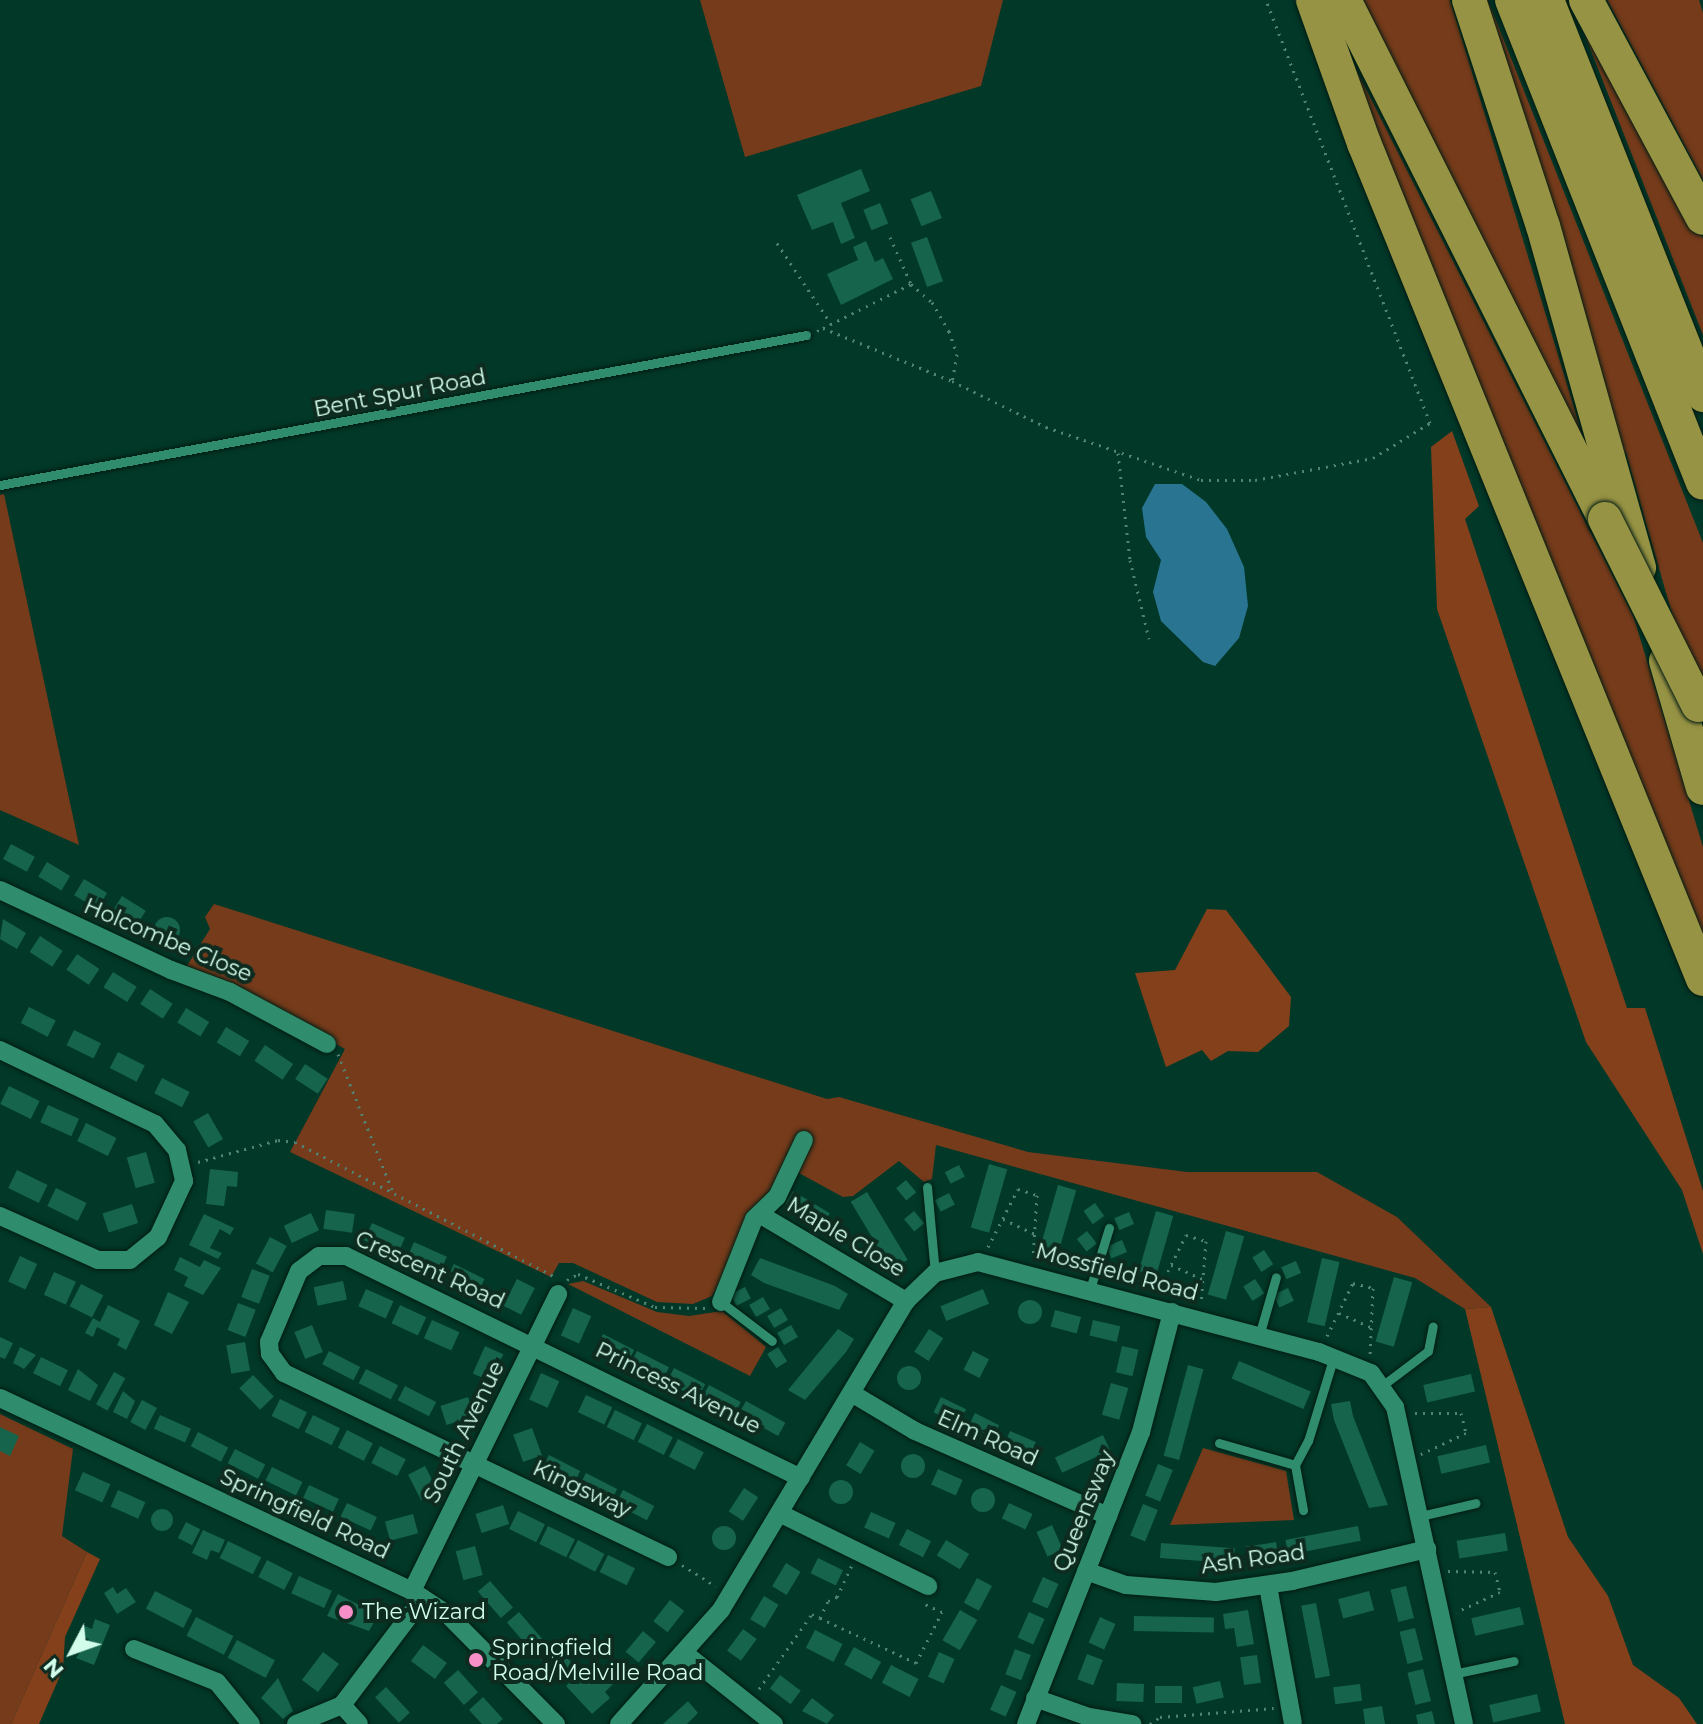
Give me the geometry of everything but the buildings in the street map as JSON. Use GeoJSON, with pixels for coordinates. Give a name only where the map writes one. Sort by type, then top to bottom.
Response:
{"type":"FeatureCollection","features":[{"type":"Feature","properties":{"kind":"highway"},"geometry":{"type":"LineString","coordinates":[[1313,0],[1364,143],[1703,979]]}},
{"type":"Feature","properties":{"kind":"highway"},"geometry":{"type":"LineString","coordinates":[[1344,0],[1701,709]]}},
{"type":"Feature","properties":{"kind":"highway"},"geometry":{"type":"LineString","coordinates":[[1469,0],[1543,226],[1703,788]]}},
{"type":"Feature","properties":{"kind":"highway"},"geometry":{"type":"LineString","coordinates":[[1512,0],[1703,483]]}},
{"type":"Feature","properties":{"kind":"highway"},"geometry":{"type":"LineString","coordinates":[[1547,0],[1703,395]]}},
{"type":"Feature","properties":{"kind":"highway"},"geometry":{"type":"LineString","coordinates":[[1586,0],[1703,218]]}},
{"type":"Feature","properties":{"kind":"street","name":"Holcombe Close"},"geometry":{"type":"LineString","coordinates":[[0,890],[171,970],[230,992],[317,1044]]}},
{"type":"Feature","properties":{"kind":"street"},"geometry":{"type":"LineString","coordinates":[[0,1050],[155,1124],[170,1138],[182,1165],[179,1197],[158,1237],[130,1260],[98,1260],[0,1216]]}},
{"type":"Feature","properties":{"kind":"street"},"geometry":{"type":"LineString","coordinates":[[721,1302],[744,1239],[777,1197],[804,1140]]}},
{"type":"Feature","properties":{"kind":"street","name":"Maple Close"},"geometry":{"type":"LineString","coordinates":[[761,1215],[906,1301]]}},
{"type":"Feature","properties":{"kind":"street","name":"Crescent Road"},"geometry":{"type":"LineString","coordinates":[[475,1465],[276,1364],[270,1333],[299,1271],[319,1256],[346,1256],[533,1344]]}},
{"type":"Feature","properties":{"kind":"street","name":"Mossfield Road"},"geometry":{"type":"LineString","coordinates":[[935,1273],[980,1262],[1032,1273],[1327,1354],[1369,1371],[1383,1385],[1397,1413],[1464,1724]]}},
{"type":"Feature","properties":{"kind":"street"},"geometry":{"type":"LineString","coordinates":[[619,1724],[687,1655],[731,1595],[906,1301],[935,1273]]}},
{"type":"Feature","properties":{"kind":"street","name":"South Avenue"},"geometry":{"type":"LineString","coordinates":[[342,1705],[418,1594],[475,1465],[561,1288]]}},
{"type":"Feature","properties":{"kind":"street","name":"Queensway"},"geometry":{"type":"LineString","coordinates":[[1026,1724],[1141,1432],[1172,1312]]}},
{"type":"Feature","properties":{"kind":"street","name":"Princess Avenue"},"geometry":{"type":"LineString","coordinates":[[533,1344],[801,1478]]}},
{"type":"Feature","properties":{"kind":"street","name":"Elm Road"},"geometry":{"type":"LineString","coordinates":[[853,1394],[915,1431],[1108,1516]]}},
{"type":"Feature","properties":{"kind":"street","name":"Springfield Road"},"geometry":{"type":"LineString","coordinates":[[0,1398],[418,1594],[447,1614],[556,1724]]}},
{"type":"Feature","properties":{"kind":"street","name":"Kingsway"},"geometry":{"type":"LineString","coordinates":[[475,1465],[668,1557]]}},
{"type":"Feature","properties":{"kind":"street"},"geometry":{"type":"LineString","coordinates":[[781,1514],[928,1586]]}},
{"type":"Feature","properties":{"kind":"street","name":"Ash Road"},"geometry":{"type":"LineString","coordinates":[[1086,1571],[1126,1585],[1169,1591],[1268,1586],[1427,1549]]}},
{"type":"Feature","properties":{"kind":"street"},"geometry":{"type":"LineString","coordinates":[[1268,1586],[1291,1715]]}},
{"type":"Feature","properties":{"kind":"street"},"geometry":{"type":"LineString","coordinates":[[127,1667],[136,1645],[217,1682],[251,1724]]}},
{"type":"Feature","properties":{"kind":"street"},"geometry":{"type":"LineString","coordinates":[[687,1655],[747,1706],[774,1724]]}},
{"type":"Feature","properties":{"kind":"street"},"geometry":{"type":"LineString","coordinates":[[1035,1698],[1089,1717],[1132,1724]]}},
{"type":"Feature","properties":{"kind":"street"},"geometry":{"type":"LineString","coordinates":[[296,1724],[342,1705],[359,1724]]}},
{"type":"Feature","properties":{"kind":"lane","name":"Bent Spur Road"},"geometry":{"type":"LineString","coordinates":[[0,485],[806,335]]}},
{"type":"Feature","properties":{"kind":"lane"},"geometry":{"type":"LineString","coordinates":[[927,1187],[935,1273]]}},
{"type":"Feature","properties":{"kind":"lane"},"geometry":{"type":"LineString","coordinates":[[1090,1289],[1109,1228]]}},
{"type":"Feature","properties":{"kind":"lane"},"geometry":{"type":"LineString","coordinates":[[1259,1336],[1276,1277]]}},
{"type":"Feature","properties":{"kind":"lane"},"geometry":{"type":"LineString","coordinates":[[721,1302],[772,1341]]}},
{"type":"Feature","properties":{"kind":"lane"},"geometry":{"type":"LineString","coordinates":[[1383,1385],[1428,1351],[1433,1326]]}},
{"type":"Feature","properties":{"kind":"lane"},"geometry":{"type":"LineString","coordinates":[[1303,1510],[1295,1465],[1308,1441],[1327,1354]]}},
{"type":"Feature","properties":{"kind":"lane"},"geometry":{"type":"LineString","coordinates":[[1219,1443],[1295,1465]]}},
{"type":"Feature","properties":{"kind":"lane"},"geometry":{"type":"LineString","coordinates":[[1420,1516],[1476,1503]]}},
{"type":"Feature","properties":{"kind":"lane"},"geometry":{"type":"LineString","coordinates":[[1453,1674],[1514,1661]]}},
{"type":"Feature","properties":{"kind":"path"},"geometry":{"type":"LineString","coordinates":[[823,328],[952,381],[1046,427],[1222,483],[1373,458],[1430,423],[1266,0]]}},
{"type":"Feature","properties":{"kind":"path"},"geometry":{"type":"LineString","coordinates":[[890,237],[911,284],[932,302],[949,331],[957,354],[952,381]]}},
{"type":"Feature","properties":{"kind":"path"},"geometry":{"type":"LineString","coordinates":[[777,243],[831,324]]}},
{"type":"Feature","properties":{"kind":"path"},"geometry":{"type":"LineString","coordinates":[[806,335],[911,284]]}},
{"type":"Feature","properties":{"kind":"path"},"geometry":{"type":"LineString","coordinates":[[1117,451],[1130,560],[1149,639]]}},
{"type":"Feature","properties":{"kind":"path"},"geometry":{"type":"LineString","coordinates":[[317,1044],[337,1052],[393,1192]]}},
{"type":"Feature","properties":{"kind":"path"},"geometry":{"type":"LineString","coordinates":[[182,1165],[285,1139],[393,1192],[561,1288],[578,1274],[667,1309],[689,1311],[721,1302]]}},
{"type":"Feature","properties":{"kind":"path"},"geometry":{"type":"LineString","coordinates":[[980,1262],[1018,1189],[1037,1195],[1032,1273]]}},
{"type":"Feature","properties":{"kind":"path"},"geometry":{"type":"LineString","coordinates":[[1003,1219],[1035,1234]]}},
{"type":"Feature","properties":{"kind":"path"},"geometry":{"type":"LineString","coordinates":[[1151,1306],[1186,1235],[1206,1241],[1200,1319]]}},
{"type":"Feature","properties":{"kind":"path"},"geometry":{"type":"LineString","coordinates":[[1171,1265],[1203,1279]]}},
{"type":"Feature","properties":{"kind":"path"},"geometry":{"type":"LineString","coordinates":[[1327,1354],[1339,1313],[1353,1283],[1373,1288],[1369,1371]]}},
{"type":"Feature","properties":{"kind":"path"},"geometry":{"type":"LineString","coordinates":[[1339,1313],[1371,1327]]}},
{"type":"Feature","properties":{"kind":"path"},"geometry":{"type":"LineString","coordinates":[[1397,1413],[1461,1413],[1466,1433],[1407,1460]]}},
{"type":"Feature","properties":{"kind":"path"},"geometry":{"type":"LineString","coordinates":[[820,1618],[828,1601],[837,1597],[859,1551]]}},
{"type":"Feature","properties":{"kind":"path"},"geometry":{"type":"LineString","coordinates":[[668,1557],[731,1595]]}},
{"type":"Feature","properties":{"kind":"path"},"geometry":{"type":"LineString","coordinates":[[1432,1571],[1495,1572],[1500,1592],[1442,1618]]}},
{"type":"Feature","properties":{"kind":"path"},"geometry":{"type":"LineString","coordinates":[[747,1706],[812,1614],[916,1663],[942,1612],[919,1602],[928,1586]]}},
{"type":"Feature","properties":{"kind":"path"},"geometry":{"type":"LineString","coordinates":[[1150,1724],[1160,1717],[1291,1715]]}},
{"type":"Feature","properties":{"kind":"shaded area"},"geometry":{"type":"Polygon","coordinates":[[[700,0],[1003,0],[981,86],[745,157],[700,0]]]}},
{"type":"Feature","properties":{"kind":"shaded area"},"geometry":{"type":"Polygon","coordinates":[[[1356,0],[1450,0],[1590,460],[1356,0]]]}},
{"type":"Feature","properties":{"kind":"shaded area"},"geometry":{"type":"Polygon","coordinates":[[[1481,0],[1488,0],[1703,543],[1703,690],[1681,645],[1626,453],[1620,454],[1481,0]]]}},
{"type":"Feature","properties":{"kind":"shaded area"},"geometry":{"type":"Polygon","coordinates":[[[1571,0],[1703,238],[1703,335],[1571,0]]]}},
{"type":"Feature","properties":{"kind":"shaded area"},"geometry":{"type":"Polygon","coordinates":[[[1607,0],[1699,0],[1703,13],[1703,180],[1607,0]]]}},
{"type":"Feature","properties":{"kind":"shaded area"},"geometry":{"type":"Polygon","coordinates":[[[1337,32],[1634,618],[1703,847],[1703,953],[1337,32]]]}},
{"type":"Feature","properties":{"kind":"shaded area"},"geometry":{"type":"Polygon","coordinates":[[[1452,431],[1479,506],[1465,519],[1627,1008],[1645,1008],[1703,1191],[1703,1254],[1682,1190],[1586,1042],[1437,609],[1431,447],[1452,431]]]}},
{"type":"Feature","properties":{"kind":"shaded area"},"geometry":{"type":"Polygon","coordinates":[[[4,494],[79,845],[0,810],[0,495],[4,494]]]}},
{"type":"Feature","properties":{"kind":"shaded area"},"geometry":{"type":"Polygon","coordinates":[[[214,904],[827,1099],[839,1097],[1028,1152],[1187,1172],[1317,1172],[1397,1217],[1491,1307],[1465,1309],[1415,1278],[936,1145],[932,1179],[924,1182],[899,1161],[853,1196],[843,1197],[797,1172],[812,1140],[797,1133],[770,1195],[712,1296],[693,1304],[657,1302],[573,1263],[559,1263],[551,1277],[290,1152],[345,1049],[236,989],[185,969],[210,929],[205,917],[214,904]]]}},
{"type":"Feature","properties":{"kind":"shaded area"},"geometry":{"type":"Polygon","coordinates":[[[1207,909],[1226,910],[1291,997],[1289,1026],[1258,1052],[1228,1051],[1211,1061],[1202,1050],[1166,1067],[1135,973],[1175,970],[1207,909]]]}},
{"type":"Feature","properties":{"kind":"shaded area"},"geometry":{"type":"Polygon","coordinates":[[[583,1281],[657,1312],[689,1316],[722,1311],[766,1347],[750,1376],[568,1284],[583,1281]]]}},
{"type":"Feature","properties":{"kind":"shaded area"},"geometry":{"type":"Polygon","coordinates":[[[1491,1307],[1568,1537],[1608,1596],[1633,1665],[1679,1698],[1697,1724],[1565,1724],[1465,1309],[1491,1307]]]}},
{"type":"Feature","properties":{"kind":"shaded area"},"geometry":{"type":"Polygon","coordinates":[[[0,1414],[73,1449],[62,1536],[87,1552],[11,1724],[0,1724],[0,1414]]]}},
{"type":"Feature","properties":{"kind":"shaded area"},"geometry":{"type":"Polygon","coordinates":[[[1203,1448],[1286,1471],[1294,1520],[1170,1525],[1203,1448]]]}},
{"type":"Feature","properties":{"kind":"shaded area"},"geometry":{"type":"Polygon","coordinates":[[[87,1552],[100,1559],[65,1637],[63,1669],[39,1724],[11,1724],[87,1552]]]}},
{"type":"Feature","properties":{"kind":"water"},"geometry":{"type":"Polygon","coordinates":[[[1155,484],[1182,484],[1206,502],[1227,529],[1244,567],[1248,606],[1239,638],[1215,666],[1203,662],[1161,621],[1153,592],[1161,560],[1146,537],[1142,508],[1155,484]]]}},
{"type":"Feature","properties":{"kind":"place","name":"The Wizard"},"geometry":{"type":"Point","coordinates":[346,1612]}},
{"type":"Feature","properties":{"kind":"place","name":"Springfield Road/Melville Road"},"geometry":{"type":"Point","coordinates":[476,1660]}}]}
